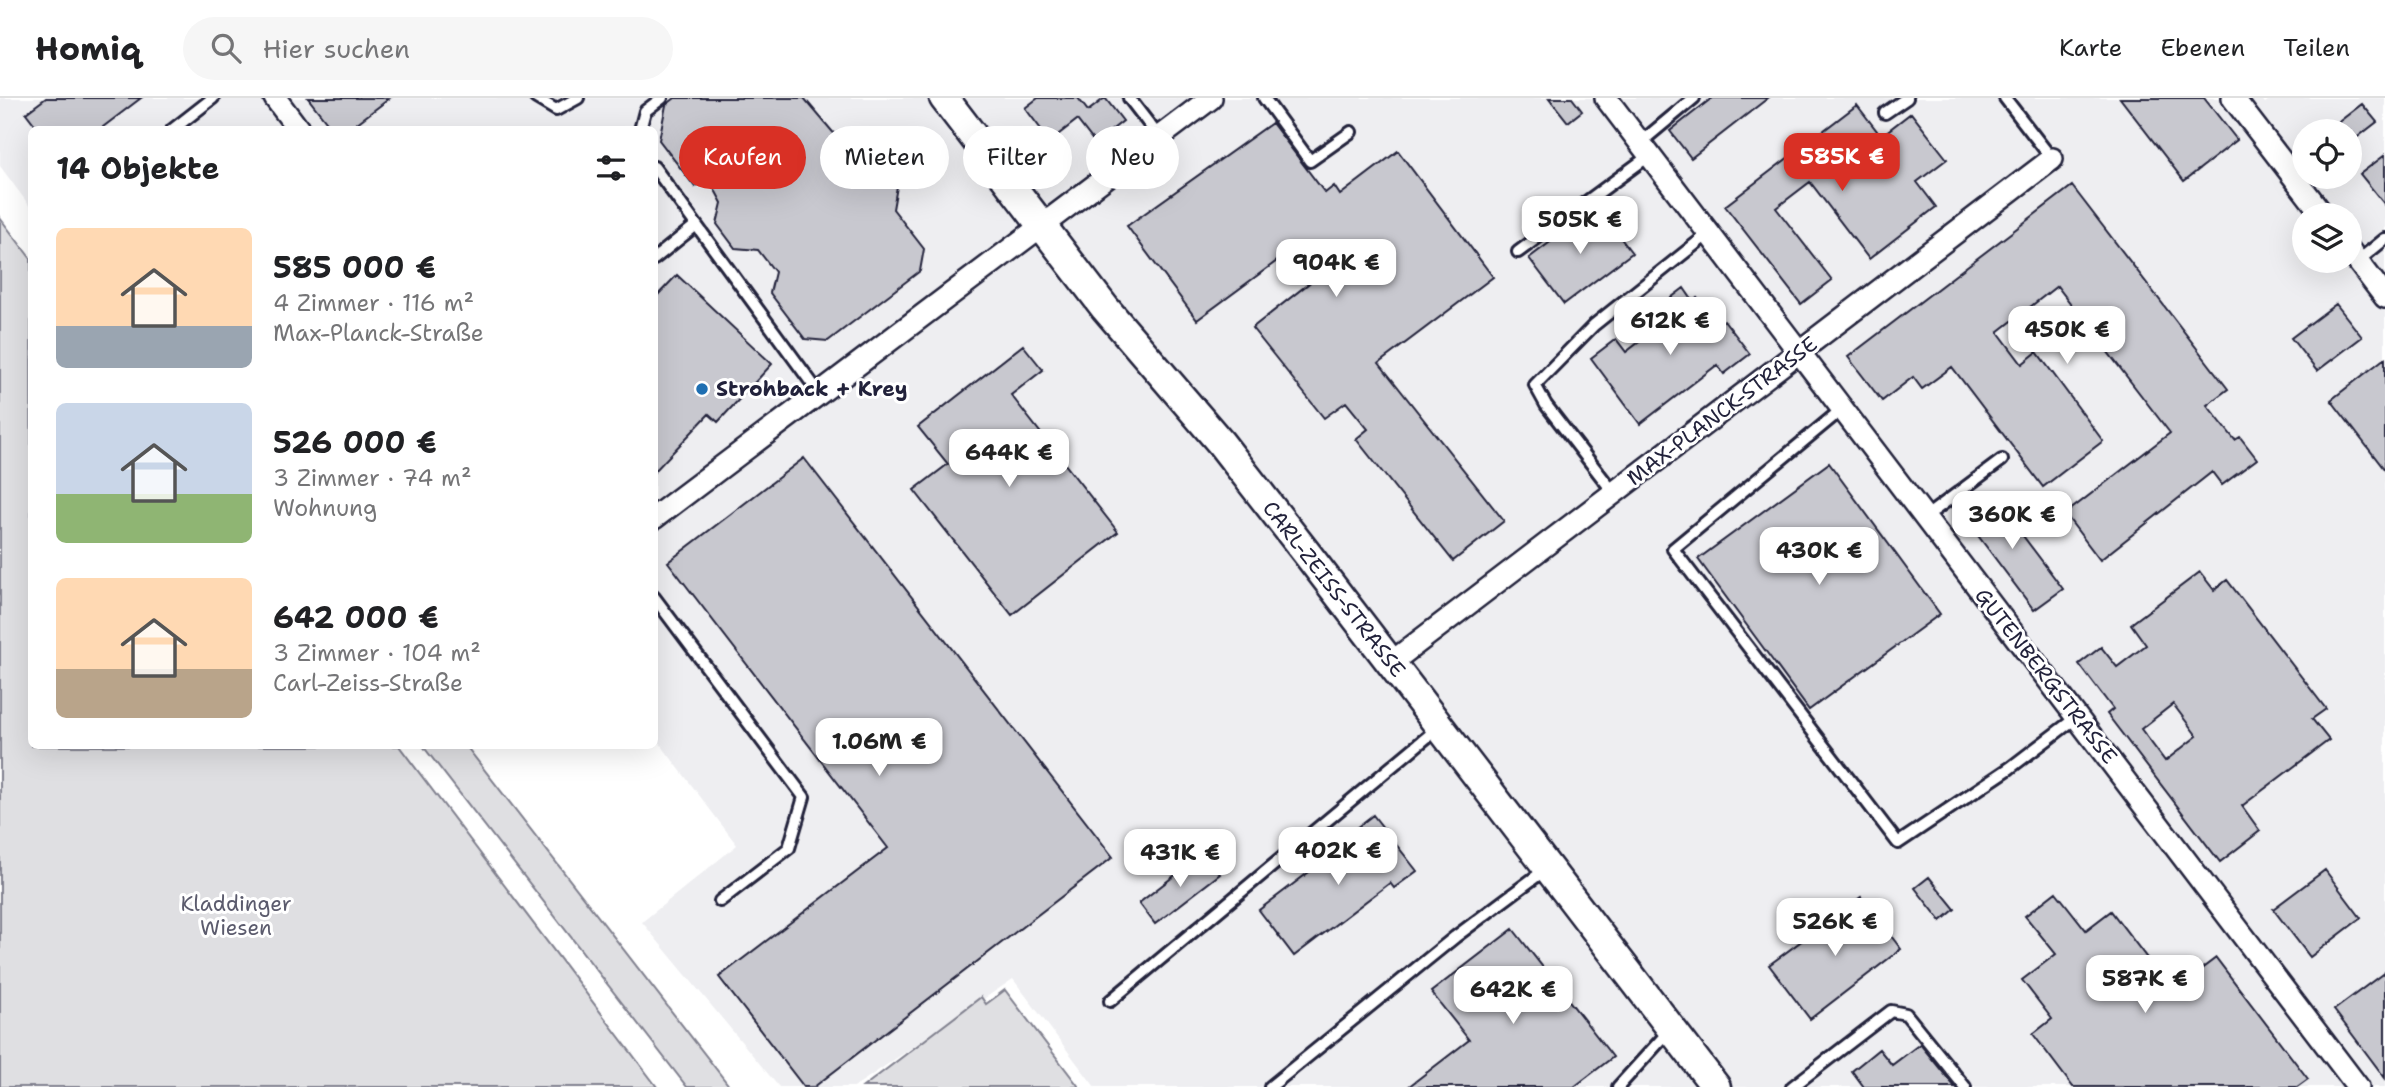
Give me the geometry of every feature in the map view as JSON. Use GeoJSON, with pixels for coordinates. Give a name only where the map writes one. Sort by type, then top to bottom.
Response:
{"type":"FeatureCollection","features":[{"type":"Feature","properties":{"kind":"main road","name":"CARL-ZEISS-STRASSE"},"geometry":{"type":"LineString","coordinates":[[944,98],[1105,308],[1220,442],[1392,662],[1716,1087]]}},
{"type":"Feature","properties":{"kind":"street"},"geometry":{"type":"LineString","coordinates":[[275,98],[296,126]]}},
{"type":"Feature","properties":{"kind":"street"},"geometry":{"type":"LineString","coordinates":[[2233,98],[2314,203]]}},
{"type":"Feature","properties":{"kind":"street","name":"GUTENBERGSTRASSE"},"geometry":{"type":"LineString","coordinates":[[1611,100],[1798,354],[2358,1087]]}},
{"type":"Feature","properties":{"kind":"street"},"geometry":{"type":"LineString","coordinates":[[1171,126],[1199,101]]}},
{"type":"Feature","properties":{"kind":"street","name":"MAX-PLANCK-STRASSE"},"geometry":{"type":"LineString","coordinates":[[1392,662],[2052,159]]}},
{"type":"Feature","properties":{"kind":"street"},"geometry":{"type":"LineString","coordinates":[[658,515],[1089,189]]}},
{"type":"Feature","properties":{"kind":"street"},"geometry":{"type":"LineString","coordinates":[[2362,267],[2385,297]]}},
{"type":"Feature","properties":{"kind":"lane"},"geometry":{"type":"LineString","coordinates":[[177,126],[213,98]]}},
{"type":"Feature","properties":{"kind":"lane"},"geometry":{"type":"LineString","coordinates":[[536,98],[556,110],[578,98]]}},
{"type":"Feature","properties":{"kind":"lane"},"geometry":{"type":"LineString","coordinates":[[641,126],[645,111],[662,98]]}},
{"type":"Feature","properties":{"kind":"lane"},"geometry":{"type":"LineString","coordinates":[[1129,98],[1151,126]]}},
{"type":"Feature","properties":{"kind":"lane"},"geometry":{"type":"LineString","coordinates":[[1264,98],[1310,161],[1351,132]]}},
{"type":"Feature","properties":{"kind":"lane"},"geometry":{"type":"LineString","coordinates":[[1518,252],[1645,149],[1694,98]]}},
{"type":"Feature","properties":{"kind":"lane"},"geometry":{"type":"LineString","coordinates":[[1885,113],[1907,98]]}},
{"type":"Feature","properties":{"kind":"lane"},"geometry":{"type":"LineString","coordinates":[[2005,98],[2052,159]]}},
{"type":"Feature","properties":{"kind":"lane"},"geometry":{"type":"LineString","coordinates":[[658,173],[819,393]]}},
{"type":"Feature","properties":{"kind":"lane"},"geometry":{"type":"LineString","coordinates":[[658,256],[695,226]]}},
{"type":"Feature","properties":{"kind":"lane"},"geometry":{"type":"LineString","coordinates":[[1614,494],[1546,405],[1535,385],[1594,325],[1708,234]]}},
{"type":"Feature","properties":{"kind":"lane"},"geometry":{"type":"LineString","coordinates":[[2362,252],[2385,239]]}},
{"type":"Feature","properties":{"kind":"lane"},"geometry":{"type":"LineString","coordinates":[[1841,410],[1673,549],[1898,843],[2010,768],[2077,717]]}},
{"type":"Feature","properties":{"kind":"lane"},"geometry":{"type":"LineString","coordinates":[[1924,518],[2002,460]]}},
{"type":"Feature","properties":{"kind":"lane"},"geometry":{"type":"LineString","coordinates":[[658,602],[804,797],[789,848],[720,901]]}},
{"type":"Feature","properties":{"kind":"lane"},"geometry":{"type":"LineString","coordinates":[[1110,1001],[1440,726]]}},
{"type":"Feature","properties":{"kind":"lane"},"geometry":{"type":"LineString","coordinates":[[1270,1087],[1455,937],[1548,867]]}},
{"type":"Feature","properties":{"kind":"lane"},"geometry":{"type":"LineString","coordinates":[[1792,1087],[1891,1012],[1906,1014],[1965,1087]]}},
{"type":"Feature","properties":{"kind":"lane"},"geometry":{"type":"LineString","coordinates":[[1618,1087],[1671,1028]]}},
{"type":"Feature","properties":{"kind":"shaded area"},"geometry":{"type":"Polygon","coordinates":[[[0,98],[2261,98],[2265,103],[2272,98],[2385,98],[2385,1087],[1095,1087],[1013,979],[854,1087],[779,1087],[642,922],[737,845],[658,741],[658,126],[28,126],[28,204],[0,166],[0,98]]]}},
{"type":"Feature","properties":{"kind":"green space","name":"Kladdinger Wiesen"},"geometry":{"type":"Polygon","coordinates":[[[0,218],[28,255],[28,749],[401,749],[657,1087],[0,1087],[0,218]]]}},
{"type":"Feature","properties":{"kind":"green space"},"geometry":{"type":"Polygon","coordinates":[[[425,749],[468,749],[730,1087],[687,1087],[425,749]]]}},
{"type":"Feature","properties":{"kind":"green space"},"geometry":{"type":"Polygon","coordinates":[[[1005,990],[1079,1087],[863,1087],[981,997],[986,1004],[1005,990]]]}},
{"type":"Feature","properties":{"kind":"building"},"geometry":{"type":"Polygon","coordinates":[[[46,98],[141,98],[104,126],[36,126],[26,113],[46,98]]]}},
{"type":"Feature","properties":{"kind":"building"},"geometry":{"type":"Polygon","coordinates":[[[308,98],[390,98],[353,126],[330,126],[308,98]]]}},
{"type":"Feature","properties":{"kind":"building"},"geometry":{"type":"Polygon","coordinates":[[[675,98],[804,98],[828,126],[820,126],[820,189],[897,189],[893,209],[924,249],[920,271],[828,341],[805,339],[770,293],[775,272],[758,250],[735,248],[717,224],[722,203],[714,189],[806,189],[806,126],[679,126],[679,166],[659,140],[666,105],[675,98]]]}},
{"type":"Feature","properties":{"kind":"building"},"geometry":{"type":"Polygon","coordinates":[[[1038,98],[1078,98],[1088,111],[1105,98],[1123,121],[1117,126],[1086,126],[1086,132],[1077,120],[1069,126],[1039,126],[1025,108],[1038,98]]]}},
{"type":"Feature","properties":{"kind":"building"},"geometry":{"type":"Polygon","coordinates":[[[1549,98],[1572,98],[1582,111],[1568,122],[1549,98]]]}},
{"type":"Feature","properties":{"kind":"building"},"geometry":{"type":"Polygon","coordinates":[[[1712,98],[1768,98],[1691,158],[1670,131],[1712,98]]]}},
{"type":"Feature","properties":{"kind":"building"},"geometry":{"type":"Polygon","coordinates":[[[2120,98],[2204,98],[2237,140],[2184,181],[2120,98]]]}},
{"type":"Feature","properties":{"kind":"building"},"geometry":{"type":"Polygon","coordinates":[[[2362,104],[2377,122],[2362,134],[2362,119],[2343,119],[2362,104]]]}},
{"type":"Feature","properties":{"kind":"building"},"geometry":{"type":"Polygon","coordinates":[[[1857,105],[1881,136],[1911,113],[1947,159],[1917,182],[1936,207],[1869,259],[1810,182],[1776,208],[1832,280],[1801,304],[1725,206],[1857,105]]]}},
{"type":"Feature","properties":{"kind":"building"},"geometry":{"type":"Polygon","coordinates":[[[1272,123],[1325,193],[1334,186],[1340,195],[1398,151],[1493,277],[1379,363],[1504,521],[1453,561],[1356,439],[1368,429],[1346,402],[1324,418],[1252,328],[1322,273],[1300,244],[1197,320],[1127,226],[1272,123]]]}},
{"type":"Feature","properties":{"kind":"building"},"geometry":{"type":"Polygon","coordinates":[[[2385,155],[2385,205],[2362,176],[2362,172],[2385,155]]]}},
{"type":"Feature","properties":{"kind":"building"},"geometry":{"type":"Polygon","coordinates":[[[2072,186],[2228,389],[2207,405],[2235,440],[2240,437],[2257,459],[2222,485],[2212,472],[2100,560],[2065,514],[2170,433],[2057,286],[1998,332],[2022,364],[2037,352],[2103,441],[2043,487],[1952,367],[1922,389],[1913,377],[1882,401],[1848,357],[2072,186]]]}},
{"type":"Feature","properties":{"kind":"building"},"geometry":{"type":"Polygon","coordinates":[[[1597,207],[1632,253],[1564,304],[1529,258],[1597,207]]]}},
{"type":"Feature","properties":{"kind":"building","name":"Strohback + Krey"},"geometry":{"type":"Polygon","coordinates":[[[677,275],[772,364],[718,422],[709,414],[658,468],[658,295],[677,275]]]}},
{"type":"Feature","properties":{"kind":"building"},"geometry":{"type":"Polygon","coordinates":[[[1684,288],[1693,301],[1697,298],[1718,324],[1724,320],[1750,354],[1724,374],[1717,365],[1640,424],[1591,358],[1616,339],[1626,352],[1669,319],[1659,307],[1684,288]]]}},
{"type":"Feature","properties":{"kind":"building"},"geometry":{"type":"Polygon","coordinates":[[[2336,304],[2362,337],[2317,371],[2291,338],[2336,304]]]}},
{"type":"Feature","properties":{"kind":"building"},"geometry":{"type":"Polygon","coordinates":[[[1023,345],[1043,370],[1011,395],[1118,532],[1012,615],[914,490],[948,464],[918,427],[1023,345]]]}},
{"type":"Feature","properties":{"kind":"building"},"geometry":{"type":"Polygon","coordinates":[[[2385,358],[2385,470],[2331,400],[2385,358]]]}},
{"type":"Feature","properties":{"kind":"building"},"geometry":{"type":"Polygon","coordinates":[[[804,458],[1113,857],[814,1087],[804,1087],[719,977],[888,848],[668,562],[804,458]]]}},
{"type":"Feature","properties":{"kind":"building"},"geometry":{"type":"Polygon","coordinates":[[[1829,463],[1940,614],[1809,710],[1698,559],[1829,463]]]}},
{"type":"Feature","properties":{"kind":"building"},"geometry":{"type":"Polygon","coordinates":[[[1990,492],[2063,589],[2034,610],[1961,513],[1990,492]]]}},
{"type":"Feature","properties":{"kind":"building"},"geometry":{"type":"Polygon","coordinates":[[[2200,572],[2214,590],[2227,580],[2326,709],[2312,719],[2329,740],[2242,806],[2260,831],[2220,862],[2107,714],[2113,709],[2079,664],[2101,647],[2117,667],[2146,645],[2131,624],[2200,572]],[[2173,704],[2141,729],[2165,761],[2197,736],[2173,704]]]}},
{"type":"Feature","properties":{"kind":"building"},"geometry":{"type":"Polygon","coordinates":[[[1373,815],[1417,871],[1394,888],[1390,883],[1294,956],[1259,910],[1355,837],[1351,832],[1373,815]]]}},
{"type":"Feature","properties":{"kind":"building"},"geometry":{"type":"Polygon","coordinates":[[[1204,853],[1220,874],[1155,924],[1139,903],[1204,853]]]}},
{"type":"Feature","properties":{"kind":"building"},"geometry":{"type":"Polygon","coordinates":[[[2325,870],[2361,918],[2310,957],[2273,909],[2325,870]]]}},
{"type":"Feature","properties":{"kind":"building"},"geometry":{"type":"Polygon","coordinates":[[[1929,877],[1955,909],[1941,921],[1915,888],[1929,877]]]}},
{"type":"Feature","properties":{"kind":"building"},"geometry":{"type":"Polygon","coordinates":[[[2056,892],[2086,930],[2111,911],[2172,991],[2216,958],[2308,1079],[2297,1087],[2073,1087],[2033,1034],[2052,1019],[2022,980],[2056,954],[2025,916],[2056,892]]]}},
{"type":"Feature","properties":{"kind":"building"},"geometry":{"type":"Polygon","coordinates":[[[1861,897],[1901,949],[1810,1019],[1769,965],[1861,897]]]}},
{"type":"Feature","properties":{"kind":"building"},"geometry":{"type":"Polygon","coordinates":[[[1513,929],[1613,1057],[1574,1087],[1408,1087],[1469,1040],[1431,992],[1513,929]]]}},
{"type":"Feature","properties":{"kind":"building"},"geometry":{"type":"Polygon","coordinates":[[[2385,972],[2385,1078],[2334,1010],[2385,972]]]}},
{"type":"Feature","properties":{"kind":"building"},"geometry":{"type":"Polygon","coordinates":[[[1920,1044],[1955,1087],[1864,1087],[1852,1071],[1879,1049],[1892,1065],[1920,1044]]]}},
{"type":"Feature","properties":{"kind":"place","name":"Strohback + Krey"},"geometry":{"type":"Point","coordinates":[702,389]}}]}
